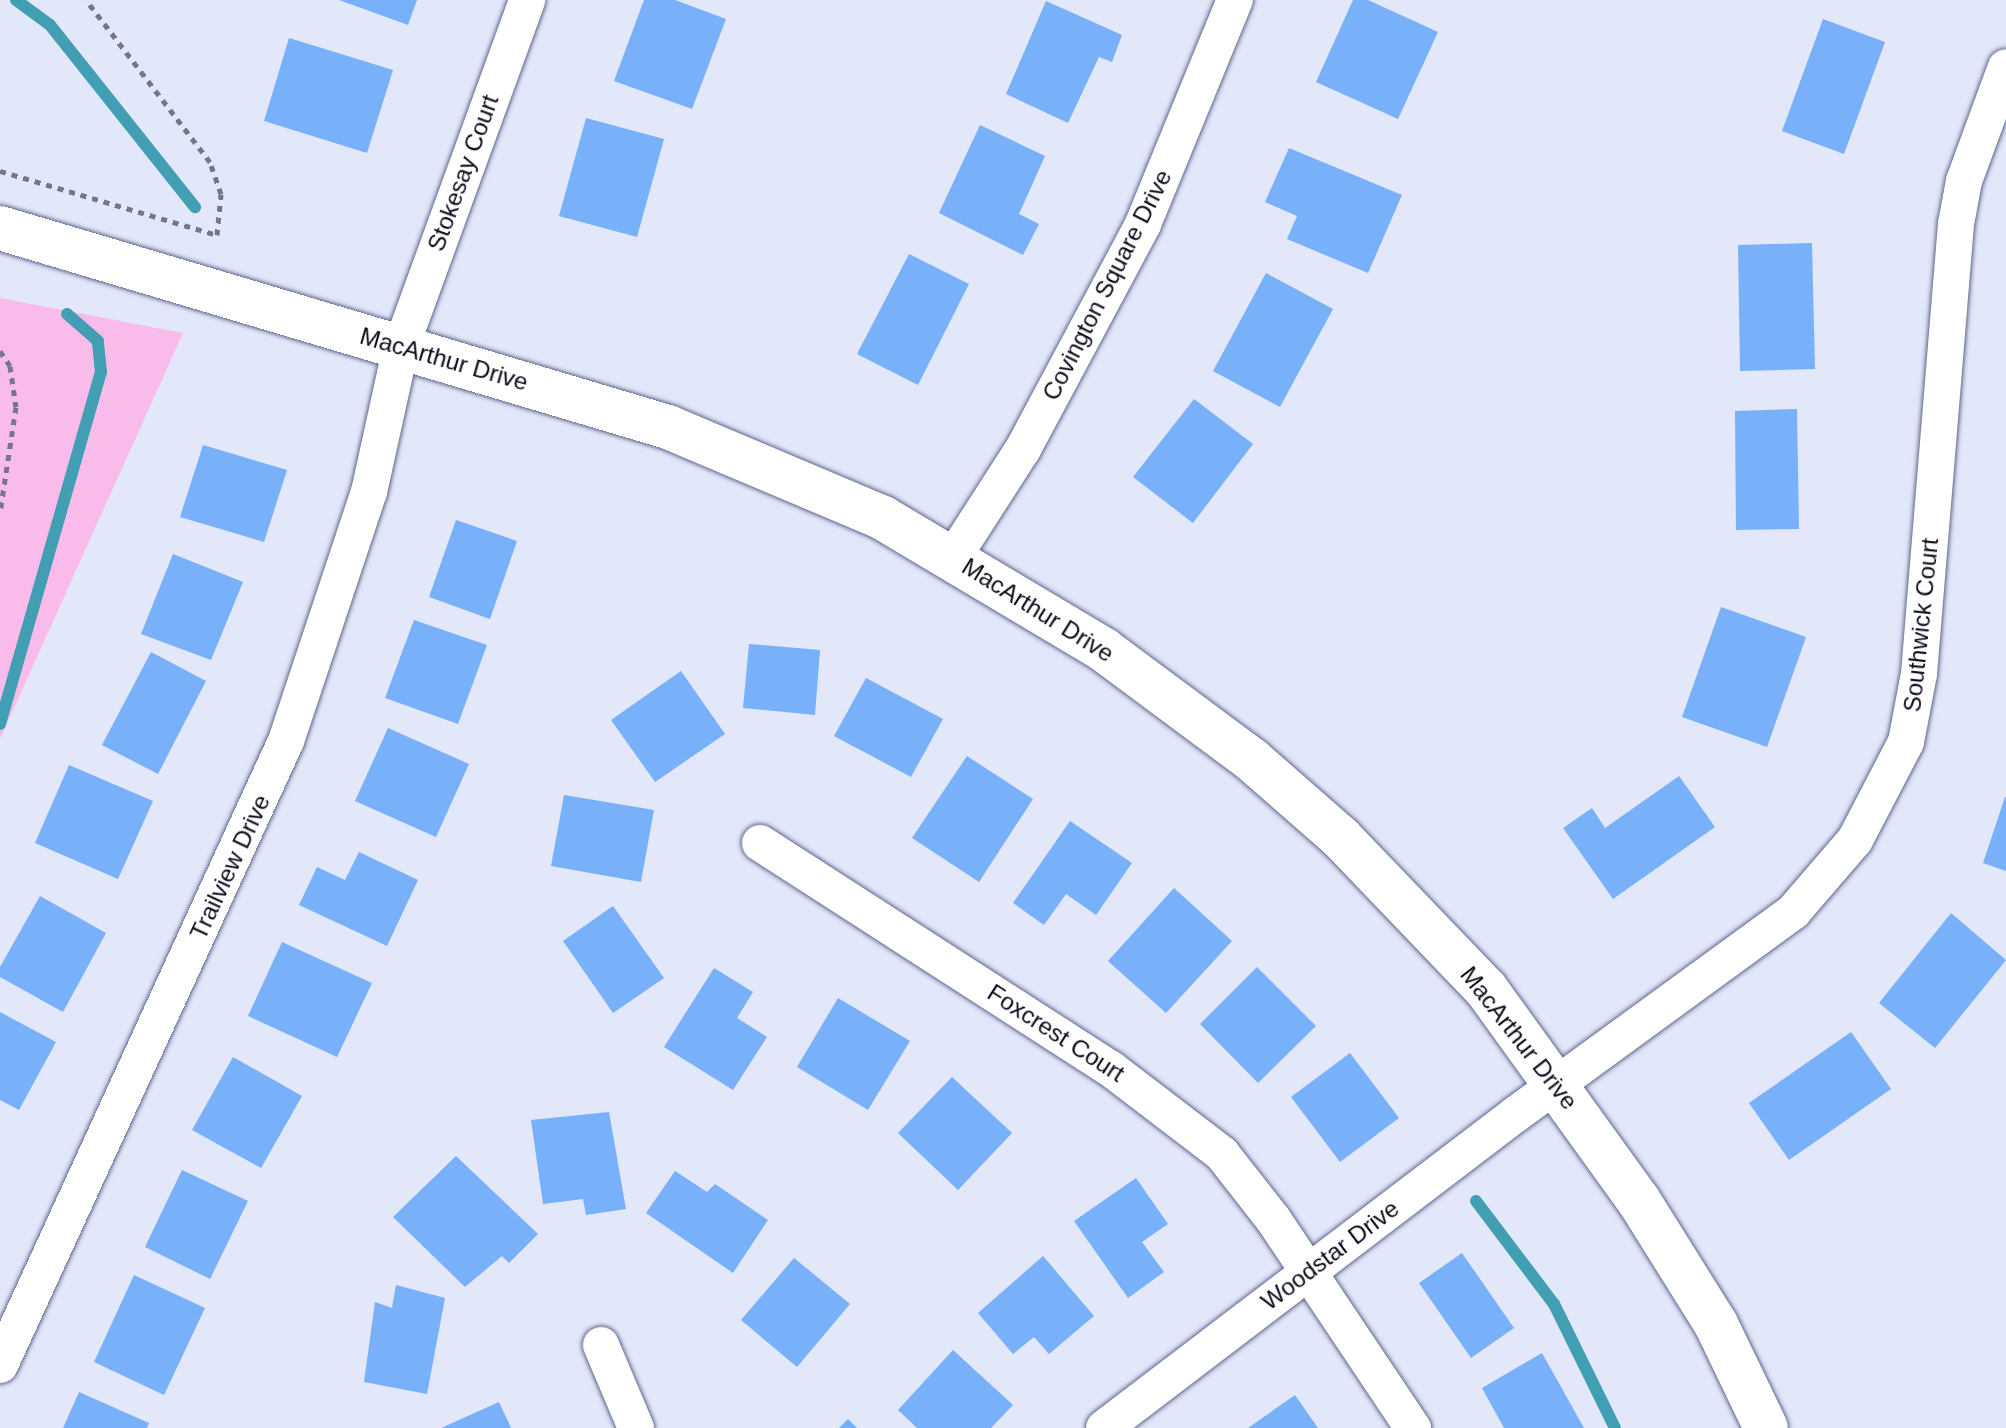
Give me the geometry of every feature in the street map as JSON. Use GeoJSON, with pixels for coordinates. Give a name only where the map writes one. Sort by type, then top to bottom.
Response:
{"type":"FeatureCollection","features":[{"type":"Feature","properties":{"kind":"street","name":"Stokesay Court"},"geometry":{"type":"LineString","coordinates":[[401,347],[527,0]]}},
{"type":"Feature","properties":{"kind":"street","name":"Covington Square Drive"},"geometry":{"type":"LineString","coordinates":[[954,556],[1023,449],[1143,224],[1235,0]]}},
{"type":"Feature","properties":{"kind":"street","name":"Southwick Court"},"geometry":{"type":"LineString","coordinates":[[1558,1084],[1793,912],[1855,840],[1888,783],[1906,742],[1919,674],[1956,224],[1964,181],[2006,67]]}},
{"type":"Feature","properties":{"kind":"street","name":"MacArthur Drive"},"geometry":{"type":"LineString","coordinates":[[0,228],[668,427],[868,512],[954,556],[1104,650],[1252,760],[1405,901],[1486,989],[1558,1084],[1716,1324],[1766,1428]]}},
{"type":"Feature","properties":{"kind":"street","name":"Trailview Drive"},"geometry":{"type":"LineString","coordinates":[[0,1365],[286,741],[369,492],[401,347]]}},
{"type":"Feature","properties":{"kind":"street","name":"Foxcrest Court"},"geometry":{"type":"LineString","coordinates":[[760,843],[1168,1107],[1222,1154],[1273,1219],[1306,1273],[1413,1428]]}},
{"type":"Feature","properties":{"kind":"street","name":"Woodstar Drive"},"geometry":{"type":"LineString","coordinates":[[1104,1428],[1558,1084]]}},
{"type":"Feature","properties":{"kind":"street"},"geometry":{"type":"LineString","coordinates":[[601,1345],[636,1428]]}},
{"type":"Feature","properties":{"kind":"path"},"geometry":{"type":"LineString","coordinates":[[0,171],[217,235],[221,194],[210,162],[86,0]]}},
{"type":"Feature","properties":{"kind":"path"},"geometry":{"type":"LineString","coordinates":[[0,351],[10,366],[16,407],[0,513]]}},
{"type":"Feature","properties":{"kind":"shaded area"},"geometry":{"type":"Polygon","coordinates":[[[0,298],[183,333],[0,739],[0,298]]]}},
{"type":"Feature","properties":{"kind":"building"},"geometry":{"type":"Polygon","coordinates":[[[339,0],[417,0],[408,25],[339,0]]]}},
{"type":"Feature","properties":{"kind":"building"},"geometry":{"type":"Polygon","coordinates":[[[644,0],[675,0],[726,19],[692,109],[614,81],[644,0]]]}},
{"type":"Feature","properties":{"kind":"building"},"geometry":{"type":"Polygon","coordinates":[[[1353,0],[1368,0],[1438,32],[1398,119],[1316,82],[1353,0]]]}},
{"type":"Feature","properties":{"kind":"building"},"geometry":{"type":"Polygon","coordinates":[[[1046,1],[1122,35],[1112,62],[1099,57],[1068,123],[1006,94],[1046,1]]]}},
{"type":"Feature","properties":{"kind":"building"},"geometry":{"type":"Polygon","coordinates":[[[1823,19],[1885,42],[1844,154],[1782,131],[1823,19]]]}},
{"type":"Feature","properties":{"kind":"building"},"geometry":{"type":"Polygon","coordinates":[[[289,38],[393,70],[367,153],[264,121],[289,38]]]}},
{"type":"Feature","properties":{"kind":"building"},"geometry":{"type":"Polygon","coordinates":[[[586,118],[664,139],[637,237],[559,216],[586,118]]]}},
{"type":"Feature","properties":{"kind":"building"},"geometry":{"type":"Polygon","coordinates":[[[980,125],[1045,156],[1019,214],[1039,224],[1023,255],[939,213],[980,125]]]}},
{"type":"Feature","properties":{"kind":"building"},"geometry":{"type":"Polygon","coordinates":[[[1289,148],[1402,195],[1368,273],[1287,239],[1297,216],[1265,202],[1289,148]]]}},
{"type":"Feature","properties":{"kind":"building"},"geometry":{"type":"Polygon","coordinates":[[[1812,243],[1815,369],[1740,371],[1738,245],[1812,243]]]}},
{"type":"Feature","properties":{"kind":"building"},"geometry":{"type":"Polygon","coordinates":[[[909,254],[969,284],[918,385],[857,354],[909,254]]]}},
{"type":"Feature","properties":{"kind":"building"},"geometry":{"type":"Polygon","coordinates":[[[1266,273],[1333,309],[1280,407],[1213,371],[1266,273]]]}},
{"type":"Feature","properties":{"kind":"building"},"geometry":{"type":"Polygon","coordinates":[[[1194,399],[1253,444],[1193,523],[1133,477],[1194,399]]]}},
{"type":"Feature","properties":{"kind":"building"},"geometry":{"type":"Polygon","coordinates":[[[1797,409],[1799,529],[1736,530],[1735,411],[1797,409]]]}},
{"type":"Feature","properties":{"kind":"building"},"geometry":{"type":"Polygon","coordinates":[[[203,445],[287,470],[264,542],[180,517],[203,445]]]}},
{"type":"Feature","properties":{"kind":"building"},"geometry":{"type":"Polygon","coordinates":[[[456,520],[517,541],[490,619],[429,597],[456,520]]]}},
{"type":"Feature","properties":{"kind":"building"},"geometry":{"type":"Polygon","coordinates":[[[173,554],[243,582],[211,660],[141,634],[173,554]]]}},
{"type":"Feature","properties":{"kind":"building"},"geometry":{"type":"Polygon","coordinates":[[[1721,607],[1806,637],[1767,747],[1682,717],[1721,607]]]}},
{"type":"Feature","properties":{"kind":"building"},"geometry":{"type":"Polygon","coordinates":[[[414,620],[487,645],[458,724],[385,698],[414,620]]]}},
{"type":"Feature","properties":{"kind":"building"},"geometry":{"type":"Polygon","coordinates":[[[749,644],[820,650],[815,715],[743,708],[749,644]]]}},
{"type":"Feature","properties":{"kind":"building"},"geometry":{"type":"Polygon","coordinates":[[[151,652],[206,681],[158,774],[102,745],[151,652]]]}},
{"type":"Feature","properties":{"kind":"building"},"geometry":{"type":"Polygon","coordinates":[[[681,671],[725,734],[655,782],[611,720],[681,671]]]}},
{"type":"Feature","properties":{"kind":"building"},"geometry":{"type":"Polygon","coordinates":[[[866,678],[943,719],[911,777],[834,736],[866,678]]]}},
{"type":"Feature","properties":{"kind":"building"},"geometry":{"type":"Polygon","coordinates":[[[388,728],[469,764],[436,837],[355,801],[388,728]]]}},
{"type":"Feature","properties":{"kind":"building"},"geometry":{"type":"Polygon","coordinates":[[[967,756],[1033,799],[979,882],[912,838],[967,756]]]}},
{"type":"Feature","properties":{"kind":"building"},"geometry":{"type":"Polygon","coordinates":[[[69,765],[153,801],[118,879],[35,843],[69,765]]]}},
{"type":"Feature","properties":{"kind":"building"},"geometry":{"type":"Polygon","coordinates":[[[1679,776],[1715,827],[1613,899],[1563,828],[1592,808],[1605,828],[1679,776]]]}},
{"type":"Feature","properties":{"kind":"building"},"geometry":{"type":"Polygon","coordinates":[[[564,795],[654,810],[641,882],[551,866],[564,795]]]}},
{"type":"Feature","properties":{"kind":"building"},"geometry":{"type":"Polygon","coordinates":[[[2006,797],[2006,871],[1983,863],[2006,797]]]}},
{"type":"Feature","properties":{"kind":"building"},"geometry":{"type":"Polygon","coordinates":[[[1070,821],[1132,863],[1096,915],[1066,894],[1044,925],[1013,903],[1070,821]]]}},
{"type":"Feature","properties":{"kind":"building"},"geometry":{"type":"Polygon","coordinates":[[[359,852],[418,880],[387,946],[299,905],[317,867],[345,880],[359,852]]]}},
{"type":"Feature","properties":{"kind":"building"},"geometry":{"type":"Polygon","coordinates":[[[1174,888],[1232,941],[1166,1013],[1108,961],[1174,888]]]}},
{"type":"Feature","properties":{"kind":"building"},"geometry":{"type":"Polygon","coordinates":[[[40,896],[106,933],[63,1012],[0,977],[0,967],[40,896]]]}},
{"type":"Feature","properties":{"kind":"building"},"geometry":{"type":"Polygon","coordinates":[[[613,906],[664,978],[613,1013],[563,941],[613,906]]]}},
{"type":"Feature","properties":{"kind":"building"},"geometry":{"type":"Polygon","coordinates":[[[1951,913],[2006,960],[1935,1048],[1879,1003],[1951,913]]]}},
{"type":"Feature","properties":{"kind":"building"},"geometry":{"type":"Polygon","coordinates":[[[282,942],[372,983],[337,1057],[248,1016],[282,942]]]}},
{"type":"Feature","properties":{"kind":"building"},"geometry":{"type":"Polygon","coordinates":[[[1257,967],[1316,1026],[1258,1083],[1200,1024],[1257,967]]]}},
{"type":"Feature","properties":{"kind":"building"},"geometry":{"type":"Polygon","coordinates":[[[714,968],[753,992],[737,1018],[767,1037],[733,1090],[664,1047],[714,968]]]}},
{"type":"Feature","properties":{"kind":"building"},"geometry":{"type":"Polygon","coordinates":[[[838,998],[910,1041],[868,1110],[797,1067],[838,998]]]}},
{"type":"Feature","properties":{"kind":"building"},"geometry":{"type":"Polygon","coordinates":[[[0,1012],[56,1042],[19,1110],[0,1100],[0,1012]]]}},
{"type":"Feature","properties":{"kind":"building"},"geometry":{"type":"Polygon","coordinates":[[[1851,1032],[1891,1089],[1789,1160],[1749,1103],[1851,1032]]]}},
{"type":"Feature","properties":{"kind":"building"},"geometry":{"type":"Polygon","coordinates":[[[1350,1053],[1399,1118],[1340,1162],[1291,1097],[1350,1053]]]}},
{"type":"Feature","properties":{"kind":"building"},"geometry":{"type":"Polygon","coordinates":[[[233,1057],[302,1096],[261,1168],[192,1130],[233,1057]]]}},
{"type":"Feature","properties":{"kind":"building"},"geometry":{"type":"Polygon","coordinates":[[[952,1077],[1012,1133],[958,1190],[898,1133],[952,1077]]]}},
{"type":"Feature","properties":{"kind":"building"},"geometry":{"type":"Polygon","coordinates":[[[609,1112],[626,1209],[586,1215],[583,1199],[543,1204],[531,1120],[609,1112]]]}},
{"type":"Feature","properties":{"kind":"building"},"geometry":{"type":"Polygon","coordinates":[[[456,1156],[538,1234],[509,1263],[502,1256],[465,1287],[393,1217],[456,1156]]]}},
{"type":"Feature","properties":{"kind":"building"},"geometry":{"type":"Polygon","coordinates":[[[182,1170],[248,1201],[210,1279],[145,1247],[182,1170]]]}},
{"type":"Feature","properties":{"kind":"building"},"geometry":{"type":"Polygon","coordinates":[[[675,1171],[707,1192],[715,1184],[768,1220],[733,1273],[646,1213],[675,1171]]]}},
{"type":"Feature","properties":{"kind":"building"},"geometry":{"type":"Polygon","coordinates":[[[1136,1178],[1168,1224],[1142,1242],[1164,1272],[1128,1298],[1074,1221],[1136,1178]]]}},
{"type":"Feature","properties":{"kind":"building"},"geometry":{"type":"Polygon","coordinates":[[[1462,1253],[1514,1328],[1471,1358],[1419,1283],[1462,1253]]]}},
{"type":"Feature","properties":{"kind":"building"},"geometry":{"type":"Polygon","coordinates":[[[1043,1256],[1094,1316],[1049,1354],[1034,1337],[1013,1354],[978,1313],[1043,1256]]]}},
{"type":"Feature","properties":{"kind":"building"},"geometry":{"type":"Polygon","coordinates":[[[794,1258],[850,1304],[797,1367],[741,1320],[794,1258]]]}},
{"type":"Feature","properties":{"kind":"building"},"geometry":{"type":"Polygon","coordinates":[[[134,1275],[205,1308],[164,1395],[94,1362],[134,1275]]]}},
{"type":"Feature","properties":{"kind":"building"},"geometry":{"type":"Polygon","coordinates":[[[396,1285],[445,1298],[427,1394],[364,1382],[375,1302],[392,1308],[396,1285]]]}},
{"type":"Feature","properties":{"kind":"building"},"geometry":{"type":"Polygon","coordinates":[[[953,1350],[1013,1405],[991,1428],[917,1428],[898,1410],[953,1350]]]}},
{"type":"Feature","properties":{"kind":"building"},"geometry":{"type":"Polygon","coordinates":[[[1542,1353],[1584,1428],[1504,1428],[1482,1388],[1542,1353]]]}},
{"type":"Feature","properties":{"kind":"building"},"geometry":{"type":"Polygon","coordinates":[[[79,1392],[149,1423],[147,1428],[63,1428],[79,1392]]]}},
{"type":"Feature","properties":{"kind":"building"},"geometry":{"type":"Polygon","coordinates":[[[1295,1395],[1318,1428],[1248,1428],[1295,1395]]]}},
{"type":"Feature","properties":{"kind":"building"},"geometry":{"type":"Polygon","coordinates":[[[499,1402],[511,1428],[441,1428],[499,1402]]]}},
{"type":"Feature","properties":{"kind":"building"},"geometry":{"type":"Polygon","coordinates":[[[848,1419],[857,1428],[839,1428],[848,1419]]]}},
{"type":"Feature","properties":{"kind":"waterway"},"geometry":{"type":"LineString","coordinates":[[16,0],[50,25],[195,207]]}},
{"type":"Feature","properties":{"kind":"waterway"},"geometry":{"type":"LineString","coordinates":[[0,724],[101,372],[98,341],[67,314]]}},
{"type":"Feature","properties":{"kind":"waterway"},"geometry":{"type":"LineString","coordinates":[[1476,1201],[1554,1304],[1615,1428]]}}]}
